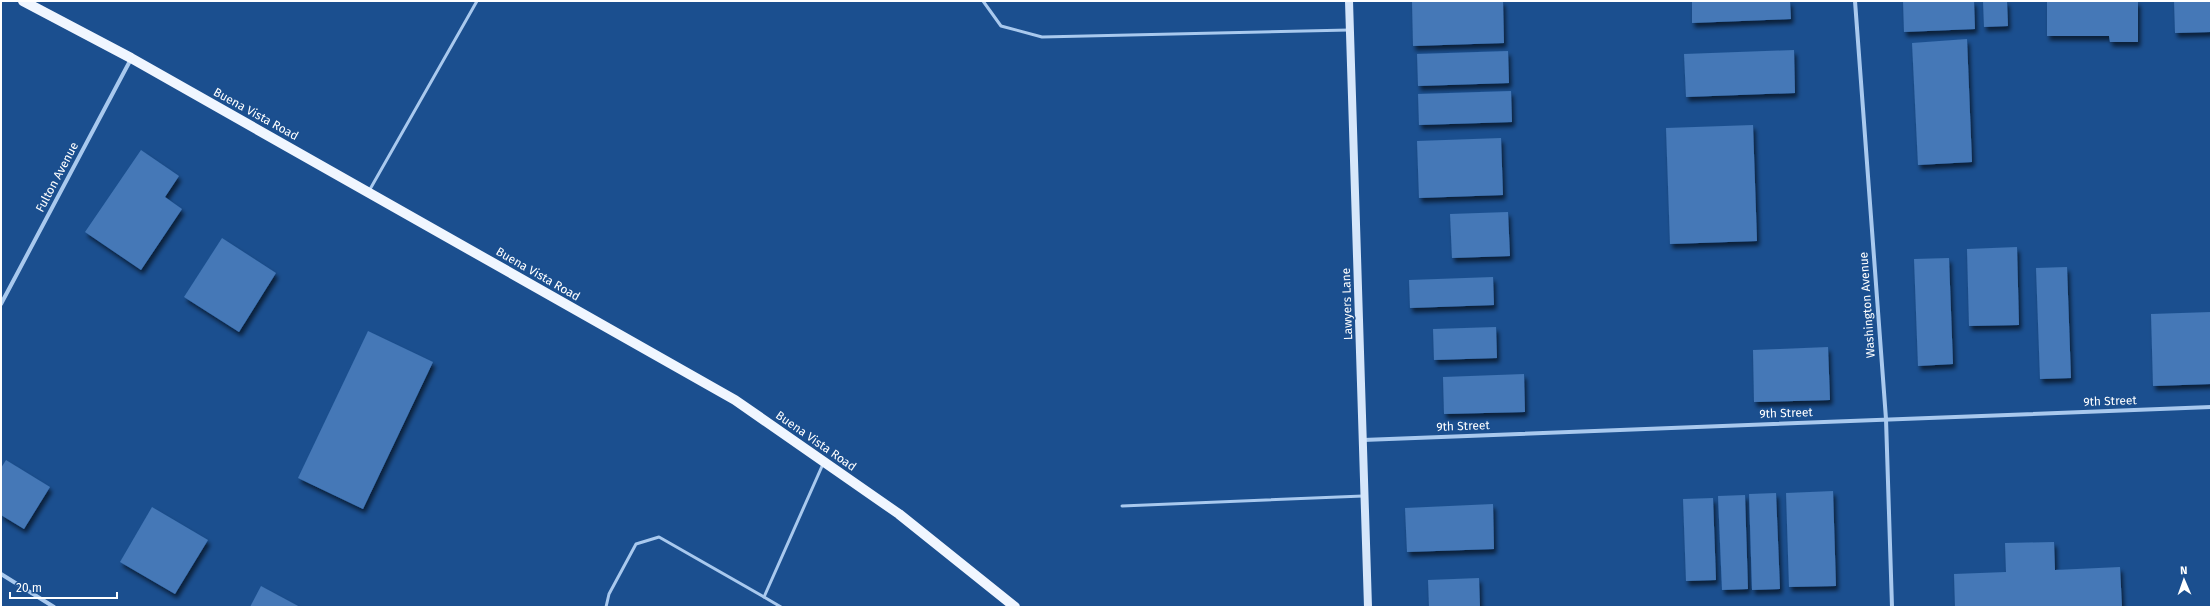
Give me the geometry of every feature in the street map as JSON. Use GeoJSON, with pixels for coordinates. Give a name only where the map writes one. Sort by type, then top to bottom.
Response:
{"type":"FeatureCollection","features":[{"type":"Feature","properties":{"kind":"main road","name":"Buena Vista Road"},"geometry":{"type":"LineString","coordinates":[[23,1],[131,58],[735,400],[899,514],[1015,607]]}},
{"type":"Feature","properties":{"kind":"street","name":"Lawyers Lane"},"geometry":{"type":"LineString","coordinates":[[1349,1],[1368,607]]}},
{"type":"Feature","properties":{"kind":"street","name":"Washington Avenue"},"geometry":{"type":"LineString","coordinates":[[1855,1],[1886,419],[1892,607]]}},
{"type":"Feature","properties":{"kind":"street","name":"Fulton Avenue"},"geometry":{"type":"LineString","coordinates":[[1,304],[131,58]]}},
{"type":"Feature","properties":{"kind":"street","name":"9th Street"},"geometry":{"type":"LineString","coordinates":[[1363,440],[2211,407]]}},
{"type":"Feature","properties":{"kind":"street"},"geometry":{"type":"LineString","coordinates":[[1,574],[54,607]]}},
{"type":"Feature","properties":{"kind":"lane"},"geometry":{"type":"LineString","coordinates":[[368,192],[477,1]]}},
{"type":"Feature","properties":{"kind":"lane"},"geometry":{"type":"LineString","coordinates":[[983,1],[1001,26],[1042,37],[1350,30]]}},
{"type":"Feature","properties":{"kind":"lane"},"geometry":{"type":"LineString","coordinates":[[764,597],[824,462]]}},
{"type":"Feature","properties":{"kind":"lane"},"geometry":{"type":"LineString","coordinates":[[1122,506],[1365,496]]}},
{"type":"Feature","properties":{"kind":"lane"},"geometry":{"type":"LineString","coordinates":[[606,607],[609,594],[636,544],[659,538],[781,607]]}},
{"type":"Feature","properties":{"kind":"building"},"geometry":{"type":"Polygon","coordinates":[[[1412,1],[1503,1],[1504,43],[1413,46],[1412,1]]]}},
{"type":"Feature","properties":{"kind":"building"},"geometry":{"type":"Polygon","coordinates":[[[1692,1],[1790,1],[1791,19],[1692,23],[1692,1]]]}},
{"type":"Feature","properties":{"kind":"building"},"geometry":{"type":"Polygon","coordinates":[[[1903,1],[1974,1],[1975,29],[1904,32],[1903,1]]]}},
{"type":"Feature","properties":{"kind":"building"},"geometry":{"type":"Polygon","coordinates":[[[1983,1],[2007,1],[2008,26],[1984,27],[1983,1]]]}},
{"type":"Feature","properties":{"kind":"building"},"geometry":{"type":"Polygon","coordinates":[[[2047,1],[2138,1],[2138,42],[2110,42],[2109,36],[2047,36],[2047,1]]]}},
{"type":"Feature","properties":{"kind":"building"},"geometry":{"type":"Polygon","coordinates":[[[2174,1],[2211,1],[2211,32],[2175,33],[2174,1]]]}},
{"type":"Feature","properties":{"kind":"building"},"geometry":{"type":"Polygon","coordinates":[[[1967,39],[1972,162],[1918,165],[1912,43],[1967,39]]]}},
{"type":"Feature","properties":{"kind":"building"},"geometry":{"type":"Polygon","coordinates":[[[1794,50],[1795,93],[1686,97],[1684,54],[1794,50]]]}},
{"type":"Feature","properties":{"kind":"building"},"geometry":{"type":"Polygon","coordinates":[[[1508,51],[1509,83],[1418,86],[1417,54],[1508,51]]]}},
{"type":"Feature","properties":{"kind":"building"},"geometry":{"type":"Polygon","coordinates":[[[1511,91],[1512,122],[1419,125],[1418,94],[1511,91]]]}},
{"type":"Feature","properties":{"kind":"building"},"geometry":{"type":"Polygon","coordinates":[[[1753,125],[1757,241],[1670,244],[1666,128],[1753,125]]]}},
{"type":"Feature","properties":{"kind":"building"},"geometry":{"type":"Polygon","coordinates":[[[1501,138],[1503,195],[1419,198],[1417,141],[1501,138]]]}},
{"type":"Feature","properties":{"kind":"building"},"geometry":{"type":"Polygon","coordinates":[[[141,150],[179,176],[165,197],[182,209],[141,270],[85,232],[141,150]]]}},
{"type":"Feature","properties":{"kind":"building"},"geometry":{"type":"Polygon","coordinates":[[[1508,212],[1510,256],[1452,258],[1450,214],[1508,212]]]}},
{"type":"Feature","properties":{"kind":"building"},"geometry":{"type":"Polygon","coordinates":[[[222,238],[276,273],[239,332],[184,297],[222,238]]]}},
{"type":"Feature","properties":{"kind":"building"},"geometry":{"type":"Polygon","coordinates":[[[2017,247],[2019,325],[1969,326],[1967,249],[2017,247]]]}},
{"type":"Feature","properties":{"kind":"building"},"geometry":{"type":"Polygon","coordinates":[[[1949,258],[1953,364],[1918,366],[1914,259],[1949,258]]]}},
{"type":"Feature","properties":{"kind":"building"},"geometry":{"type":"Polygon","coordinates":[[[2067,267],[2071,378],[2040,379],[2036,268],[2067,267]]]}},
{"type":"Feature","properties":{"kind":"building"},"geometry":{"type":"Polygon","coordinates":[[[1493,277],[1494,305],[1410,308],[1409,280],[1493,277]]]}},
{"type":"Feature","properties":{"kind":"building"},"geometry":{"type":"Polygon","coordinates":[[[2211,312],[2211,384],[2153,386],[2151,314],[2211,312]]]}},
{"type":"Feature","properties":{"kind":"building"},"geometry":{"type":"Polygon","coordinates":[[[1496,327],[1497,358],[1434,360],[1433,329],[1496,327]]]}},
{"type":"Feature","properties":{"kind":"building"},"geometry":{"type":"Polygon","coordinates":[[[368,331],[433,362],[363,509],[298,478],[368,331]]]}},
{"type":"Feature","properties":{"kind":"building"},"geometry":{"type":"Polygon","coordinates":[[[1828,347],[1830,400],[1754,402],[1753,350],[1828,347]]]}},
{"type":"Feature","properties":{"kind":"building"},"geometry":{"type":"Polygon","coordinates":[[[1524,374],[1525,412],[1444,414],[1443,377],[1524,374]]]}},
{"type":"Feature","properties":{"kind":"building"},"geometry":{"type":"Polygon","coordinates":[[[6,460],[50,487],[24,529],[1,515],[1,468],[6,460]]]}},
{"type":"Feature","properties":{"kind":"building"},"geometry":{"type":"Polygon","coordinates":[[[1833,491],[1836,586],[1789,587],[1786,493],[1833,491]]]}},
{"type":"Feature","properties":{"kind":"building"},"geometry":{"type":"Polygon","coordinates":[[[1776,493],[1780,589],[1752,590],[1749,494],[1776,493]]]}},
{"type":"Feature","properties":{"kind":"building"},"geometry":{"type":"Polygon","coordinates":[[[1745,495],[1748,589],[1722,590],[1718,496],[1745,495]]]}},
{"type":"Feature","properties":{"kind":"building"},"geometry":{"type":"Polygon","coordinates":[[[1713,498],[1716,580],[1686,581],[1683,499],[1713,498]]]}},
{"type":"Feature","properties":{"kind":"building"},"geometry":{"type":"Polygon","coordinates":[[[1493,504],[1494,549],[1407,552],[1405,508],[1493,504]]]}},
{"type":"Feature","properties":{"kind":"building"},"geometry":{"type":"Polygon","coordinates":[[[152,507],[208,540],[175,594],[120,562],[152,507]]]}},
{"type":"Feature","properties":{"kind":"building"},"geometry":{"type":"Polygon","coordinates":[[[2054,542],[2055,570],[2120,567],[2122,607],[1955,607],[1954,574],[2006,572],[2005,543],[2054,542]]]}},
{"type":"Feature","properties":{"kind":"building"},"geometry":{"type":"Polygon","coordinates":[[[1479,578],[1480,607],[1429,607],[1428,580],[1479,578]]]}},
{"type":"Feature","properties":{"kind":"building"},"geometry":{"type":"Polygon","coordinates":[[[261,586],[300,607],[250,607],[261,586]]]}}]}
